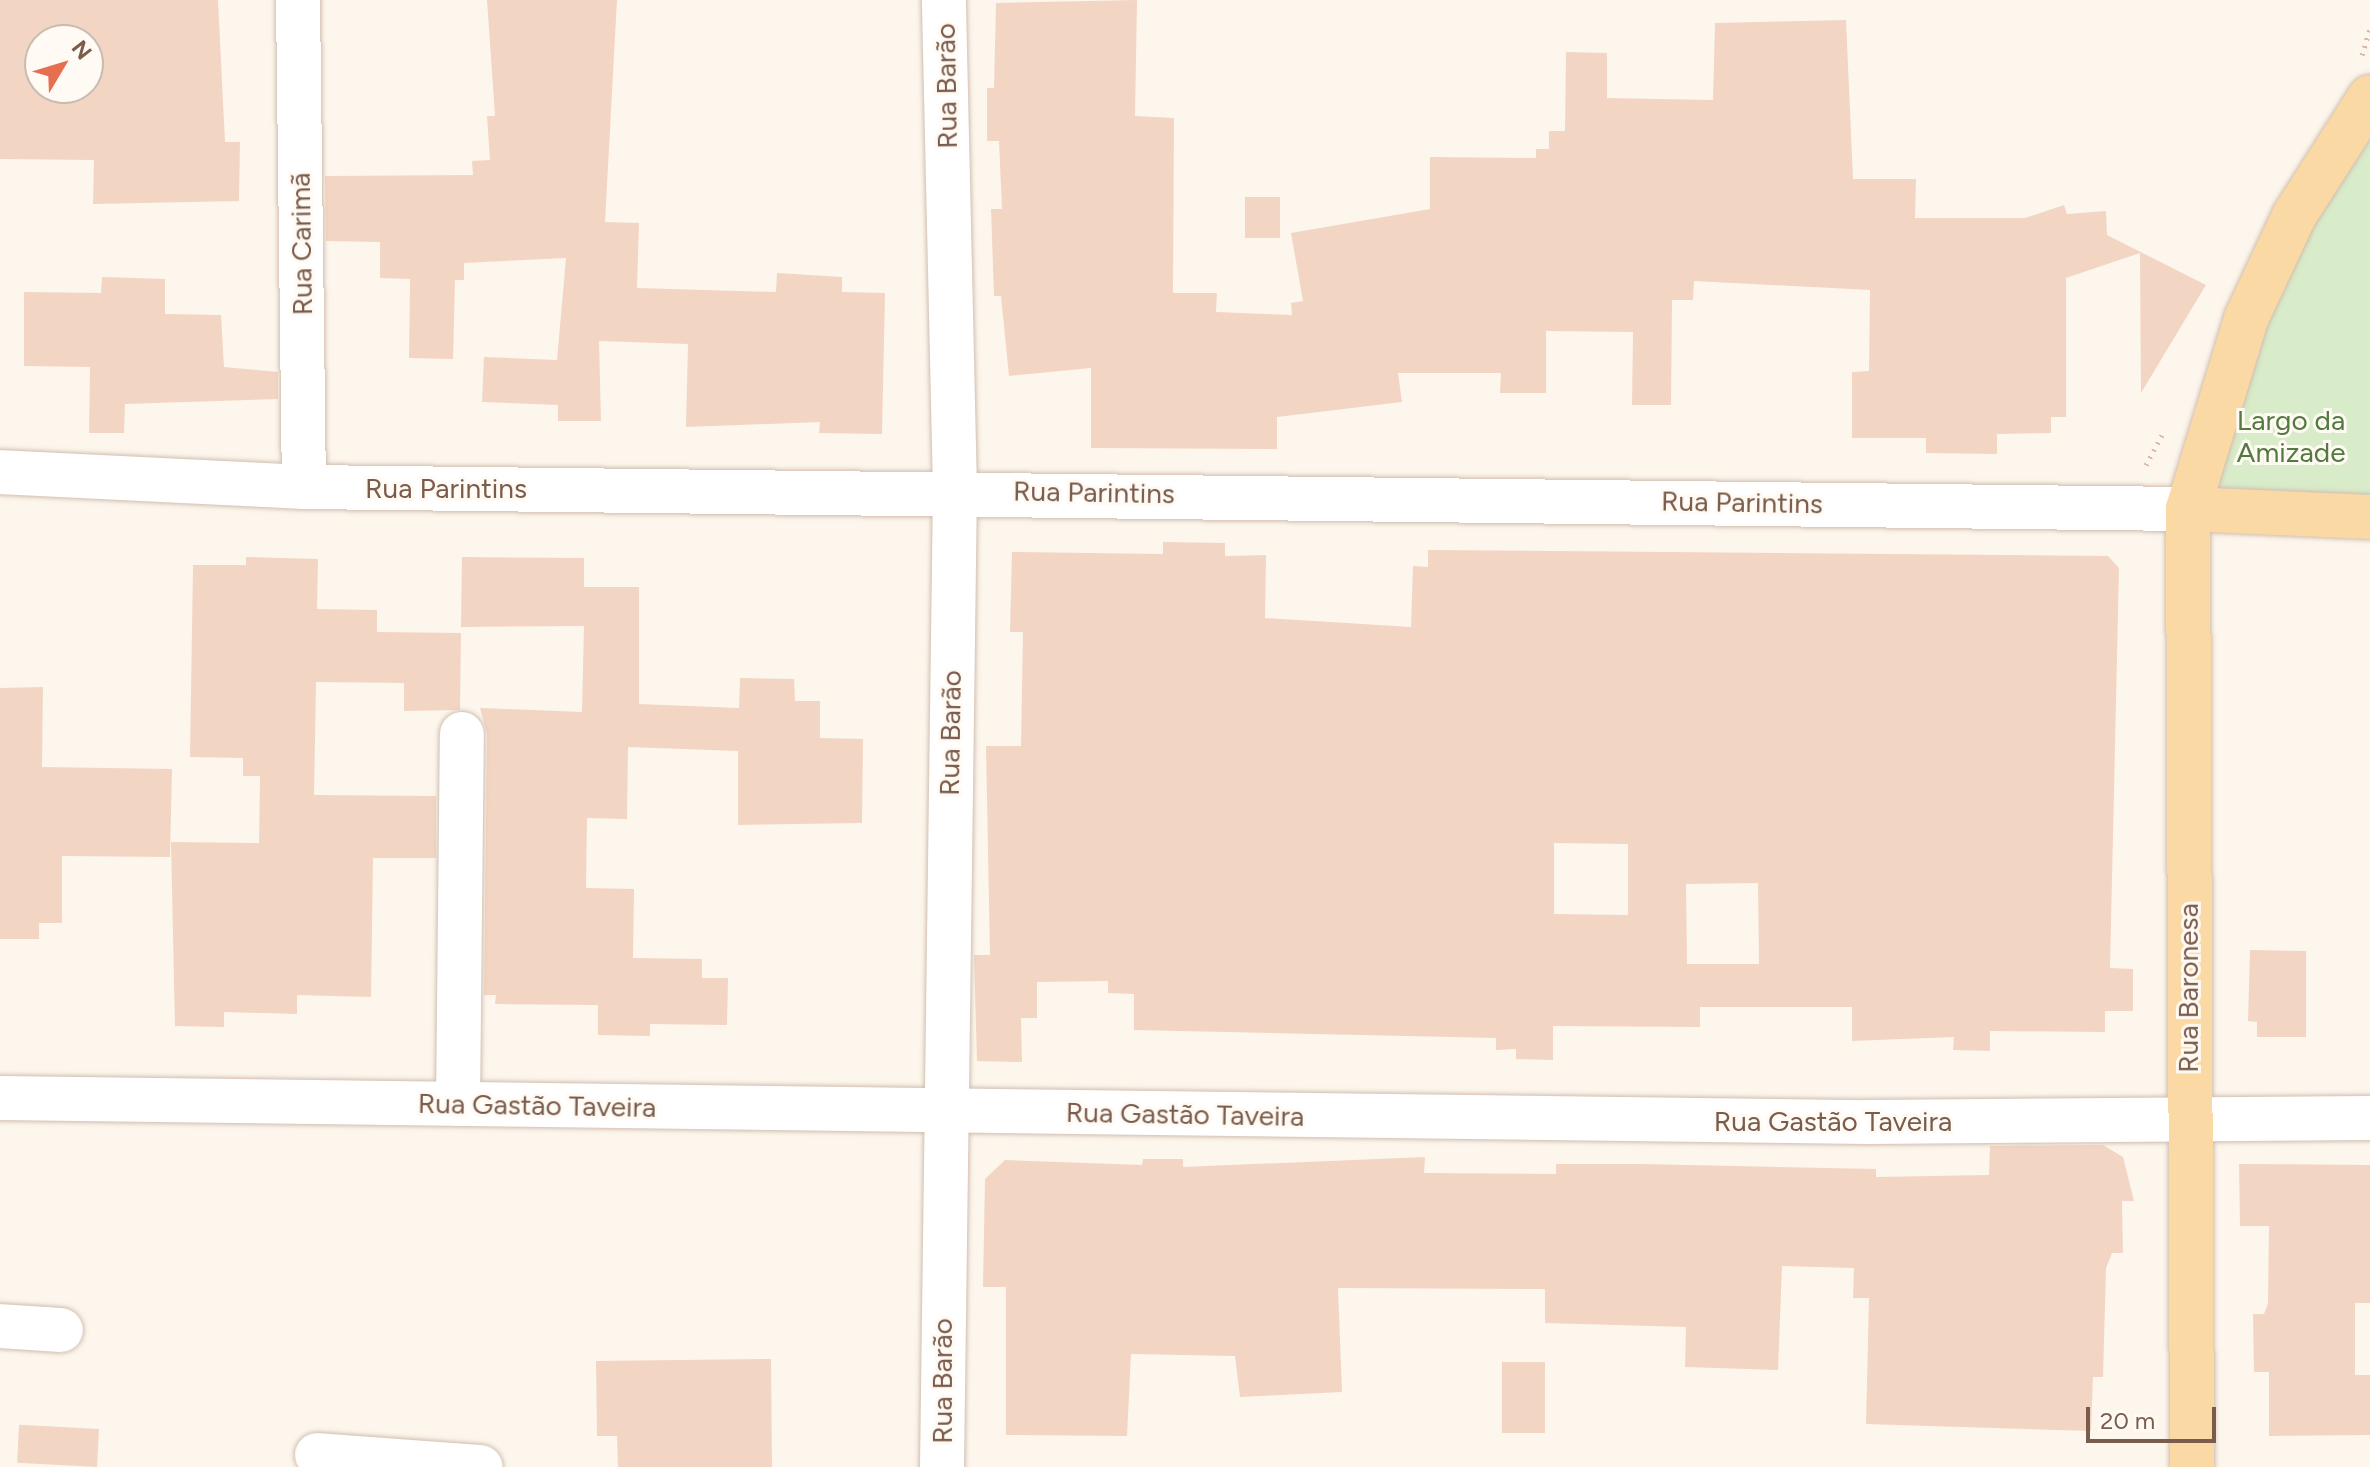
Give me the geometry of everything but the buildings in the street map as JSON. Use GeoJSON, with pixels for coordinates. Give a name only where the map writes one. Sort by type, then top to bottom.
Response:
{"type":"FeatureCollection","features":[{"type":"Feature","properties":{"kind":"main road","name":"Rua Baronesa"},"geometry":{"type":"LineString","coordinates":[[2192,1467],[2188,1122],[2188,509],[2246,319],[2294,216],[2366,108]]}},
{"type":"Feature","properties":{"kind":"main road"},"geometry":{"type":"LineString","coordinates":[[2188,509],[2370,517]]}},
{"type":"Feature","properties":{"kind":"street","name":"Rua Carimã"},"geometry":{"type":"LineString","coordinates":[[298,0],[304,487]]}},
{"type":"Feature","properties":{"kind":"street","name":"Rua Barão"},"geometry":{"type":"LineString","coordinates":[[942,1467],[942,1111],[955,490],[944,0]]}},
{"type":"Feature","properties":{"kind":"street","name":"Rua Parintins"},"geometry":{"type":"LineString","coordinates":[[0,472],[304,487],[955,490],[2188,509]]}},
{"type":"Feature","properties":{"kind":"street"},"geometry":{"type":"LineString","coordinates":[[458,1104],[462,734]]}},
{"type":"Feature","properties":{"kind":"street","name":"Rua Gastão Taveira"},"geometry":{"type":"LineString","coordinates":[[0,1098],[942,1111],[2188,1122],[2370,1118]]}},
{"type":"Feature","properties":{"kind":"street"},"geometry":{"type":"LineString","coordinates":[[0,1326],[61,1330]]}},
{"type":"Feature","properties":{"kind":"street"},"geometry":{"type":"LineString","coordinates":[[317,1455],[481,1467]]}},
{"type":"Feature","properties":{"kind":"green space","name":"Largo da Amizade"},"geometry":{"type":"Polygon","coordinates":[[[2370,98],[2370,517],[2188,509],[2246,319],[2370,98]]]}}]}
